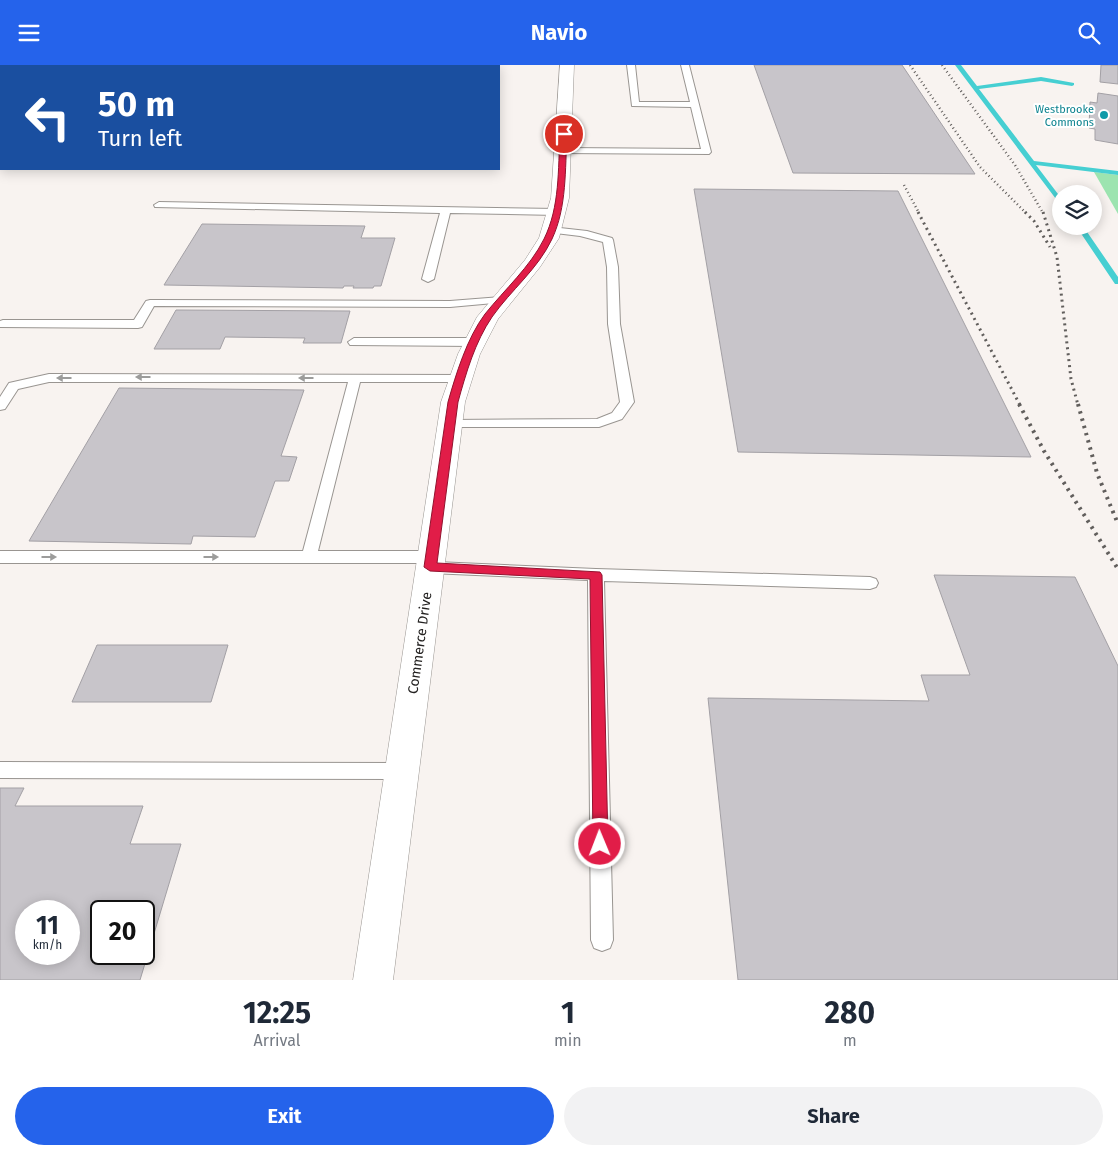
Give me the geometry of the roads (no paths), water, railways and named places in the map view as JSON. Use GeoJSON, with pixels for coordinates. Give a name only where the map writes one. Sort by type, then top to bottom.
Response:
{"type":"FeatureCollection","features":[{"type":"Feature","properties":{"kind":"street","name":"Commerce Drive"},"geometry":{"type":"LineString","coordinates":[[373,980],[453,402],[460,378],[488,317],[533,263],[548,238],[554,221],[560,198],[567,65]]}},
{"type":"Feature","properties":{"kind":"lane"},"geometry":{"type":"LineString","coordinates":[[631,65],[635,104],[695,105]]}},
{"type":"Feature","properties":{"kind":"lane"},"geometry":{"type":"LineString","coordinates":[[563,151],[706,152],[685,65]]}},
{"type":"Feature","properties":{"kind":"lane"},"geometry":{"type":"LineString","coordinates":[[159,205],[446,209],[554,221],[608,240],[613,255],[613,313],[616,342],[624,376],[627,401],[617,416],[599,423],[450,424]]}},
{"type":"Feature","properties":{"kind":"lane"},"geometry":{"type":"LineString","coordinates":[[428,279],[446,209]]}},
{"type":"Feature","properties":{"kind":"lane"},"geometry":{"type":"LineString","coordinates":[[3,324],[138,324],[150,303],[450,305],[501,300]]}},
{"type":"Feature","properties":{"kind":"lane"},"geometry":{"type":"LineString","coordinates":[[354,342],[475,342]]}},
{"type":"Feature","properties":{"kind":"lane"},"geometry":{"type":"LineString","coordinates":[[0,406],[14,386],[49,377],[460,378]]}},
{"type":"Feature","properties":{"kind":"lane"},"geometry":{"type":"LineString","coordinates":[[309,557],[355,377]]}},
{"type":"Feature","properties":{"kind":"lane"},"geometry":{"type":"LineString","coordinates":[[0,557],[309,557],[431,562],[596,575],[870,583]]}},
{"type":"Feature","properties":{"kind":"lane"},"geometry":{"type":"LineString","coordinates":[[596,575],[602,940]]}},
{"type":"Feature","properties":{"kind":"lane"},"geometry":{"type":"LineString","coordinates":[[0,770],[402,771]]}},
{"type":"Feature","properties":{"kind":"waterway"},"geometry":{"type":"LineString","coordinates":[[958,65],[1052,190]]}},
{"type":"Feature","properties":{"kind":"waterway"},"geometry":{"type":"LineString","coordinates":[[976,88],[1041,79],[1072,84]]}},
{"type":"Feature","properties":{"kind":"waterway"},"geometry":{"type":"LineString","coordinates":[[1034,163],[1118,173]]}},
{"type":"Feature","properties":{"kind":"waterway"},"geometry":{"type":"LineString","coordinates":[[1085,235],[1118,282]]}},
{"type":"Feature","properties":{"kind":"railway"},"geometry":{"type":"LineString","coordinates":[[910,65],[980,167],[1034,221],[1050,247]]}},
{"type":"Feature","properties":{"kind":"railway"},"geometry":{"type":"LineString","coordinates":[[942,65],[1015,165],[1043,213]]}},
{"type":"Feature","properties":{"kind":"railway"},"geometry":{"type":"LineString","coordinates":[[904,185],[919,213]]}},
{"type":"Feature","properties":{"kind":"railway"},"geometry":{"type":"LineString","coordinates":[[918,212],[1020,405]]}},
{"type":"Feature","properties":{"kind":"railway"},"geometry":{"type":"LineString","coordinates":[[1043,212],[1057,257],[1071,379],[1078,405]]}},
{"type":"Feature","properties":{"kind":"railway"},"geometry":{"type":"LineString","coordinates":[[1019,404],[1044,451],[1118,569]]}},
{"type":"Feature","properties":{"kind":"railway"},"geometry":{"type":"LineString","coordinates":[[1078,404],[1097,473],[1118,524]]}},
{"type":"Feature","properties":{"kind":"place","name":"Westbrooke Commons"},"geometry":{"type":"Point","coordinates":[1104,115]}}]}
